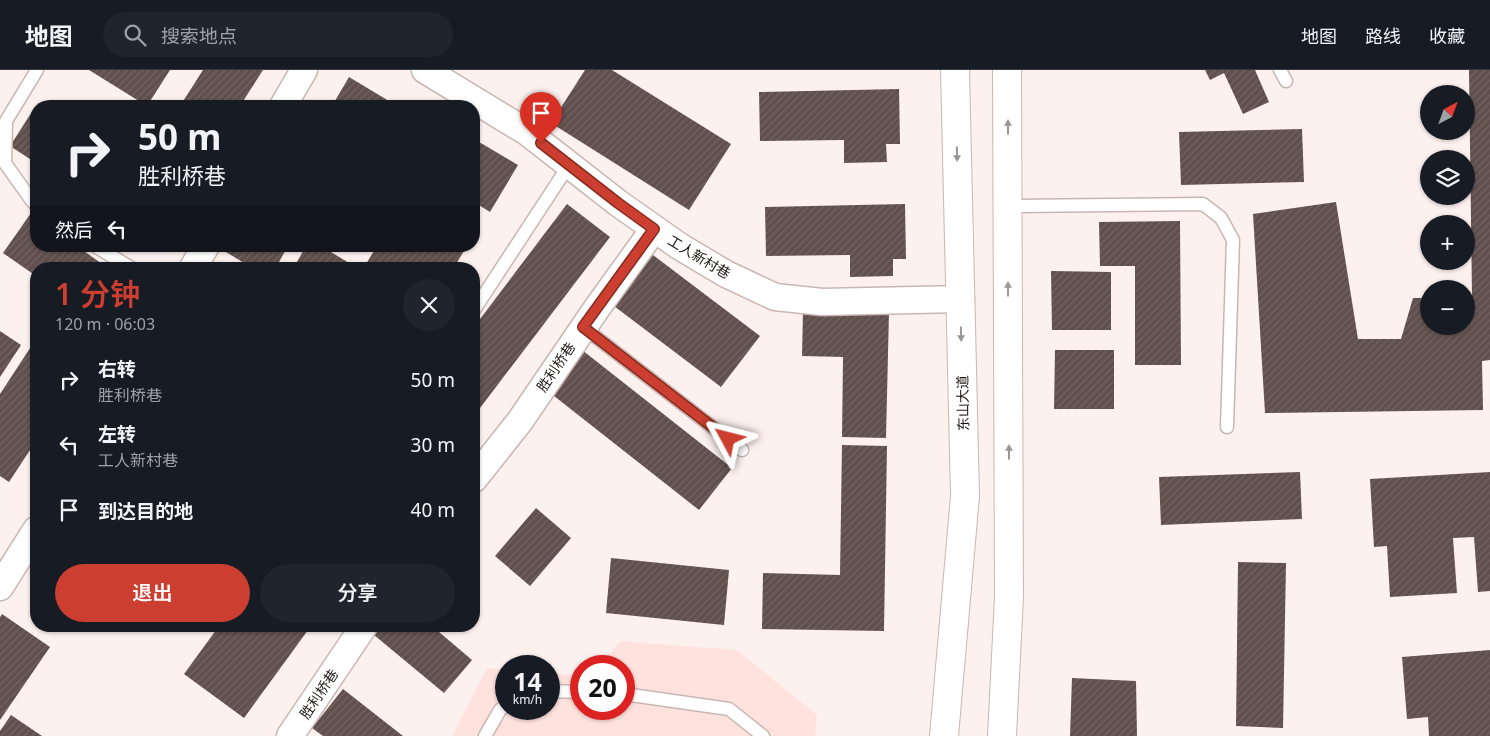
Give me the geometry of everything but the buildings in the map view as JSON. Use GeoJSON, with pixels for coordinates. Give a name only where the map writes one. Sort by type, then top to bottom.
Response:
{"type":"FeatureCollection","features":[{"type":"Feature","properties":{"kind":"main road","name":"东山大道"},"geometry":{"type":"LineString","coordinates":[[944,736],[965,496],[955,70]]}},
{"type":"Feature","properties":{"kind":"main road"},"geometry":{"type":"LineString","coordinates":[[1002,736],[1009,597],[1008,70]]}},
{"type":"Feature","properties":{"kind":"main road"},"geometry":{"type":"LineString","coordinates":[[963,736],[973,520],[965,496]]}},
{"type":"Feature","properties":{"kind":"main road"},"geometry":{"type":"LineString","coordinates":[[990,736],[1009,500]]}},
{"type":"Feature","properties":{"kind":"street"},"geometry":{"type":"LineString","coordinates":[[286,100],[304,70]]}},
{"type":"Feature","properties":{"kind":"street","name":"工人新村巷"},"geometry":{"type":"LineString","coordinates":[[425,70],[474,100]]}},
{"type":"Feature","properties":{"kind":"street","name":"工人新村巷"},"geometry":{"type":"LineString","coordinates":[[480,103],[527,132],[678,246],[726,274],[775,297],[822,302],[961,299]]}},
{"type":"Feature","properties":{"kind":"street","name":"胜利桥巷"},"geometry":{"type":"LineString","coordinates":[[480,472],[520,420],[583,327],[654,229]]}},
{"type":"Feature","properties":{"kind":"street"},"geometry":{"type":"LineString","coordinates":[[0,587],[30,540]]}},
{"type":"Feature","properties":{"kind":"street","name":"胜利桥巷"},"geometry":{"type":"LineString","coordinates":[[290,736],[360,632]]}},
{"type":"Feature","properties":{"kind":"lane"},"geometry":{"type":"LineString","coordinates":[[30,198],[5,163],[6,121],[37,70]]}},
{"type":"Feature","properties":{"kind":"lane"},"geometry":{"type":"LineString","coordinates":[[480,301],[569,165]]}},
{"type":"Feature","properties":{"kind":"lane"},"geometry":{"type":"LineString","coordinates":[[1008,206],[1203,204],[1221,218],[1233,240],[1227,427]]}},
{"type":"Feature","properties":{"kind":"lane"},"geometry":{"type":"LineString","coordinates":[[105,252],[121,262]]}},
{"type":"Feature","properties":{"kind":"lane"},"geometry":{"type":"LineString","coordinates":[[583,327],[742,450]]}},
{"type":"Feature","properties":{"kind":"lane"},"geometry":{"type":"LineString","coordinates":[[635,696],[729,709],[763,736]]}},
{"type":"Feature","properties":{"kind":"lane"},"geometry":{"type":"LineString","coordinates":[[485,736],[495,719]]}},
{"type":"Feature","properties":{"kind":"shaded area"},"geometry":{"type":"Polygon","coordinates":[[[620,641],[737,650],[817,715],[815,736],[452,736],[487,668],[495,669],[495,720],[560,720],[560,674],[570,675],[570,720],[635,720],[635,655],[609,655],[620,641]]]}},
{"type":"Feature","properties":{"kind":"route"},"geometry":{"type":"LineString","coordinates":[[541,143],[654,229],[583,327],[728,439]]}}]}
